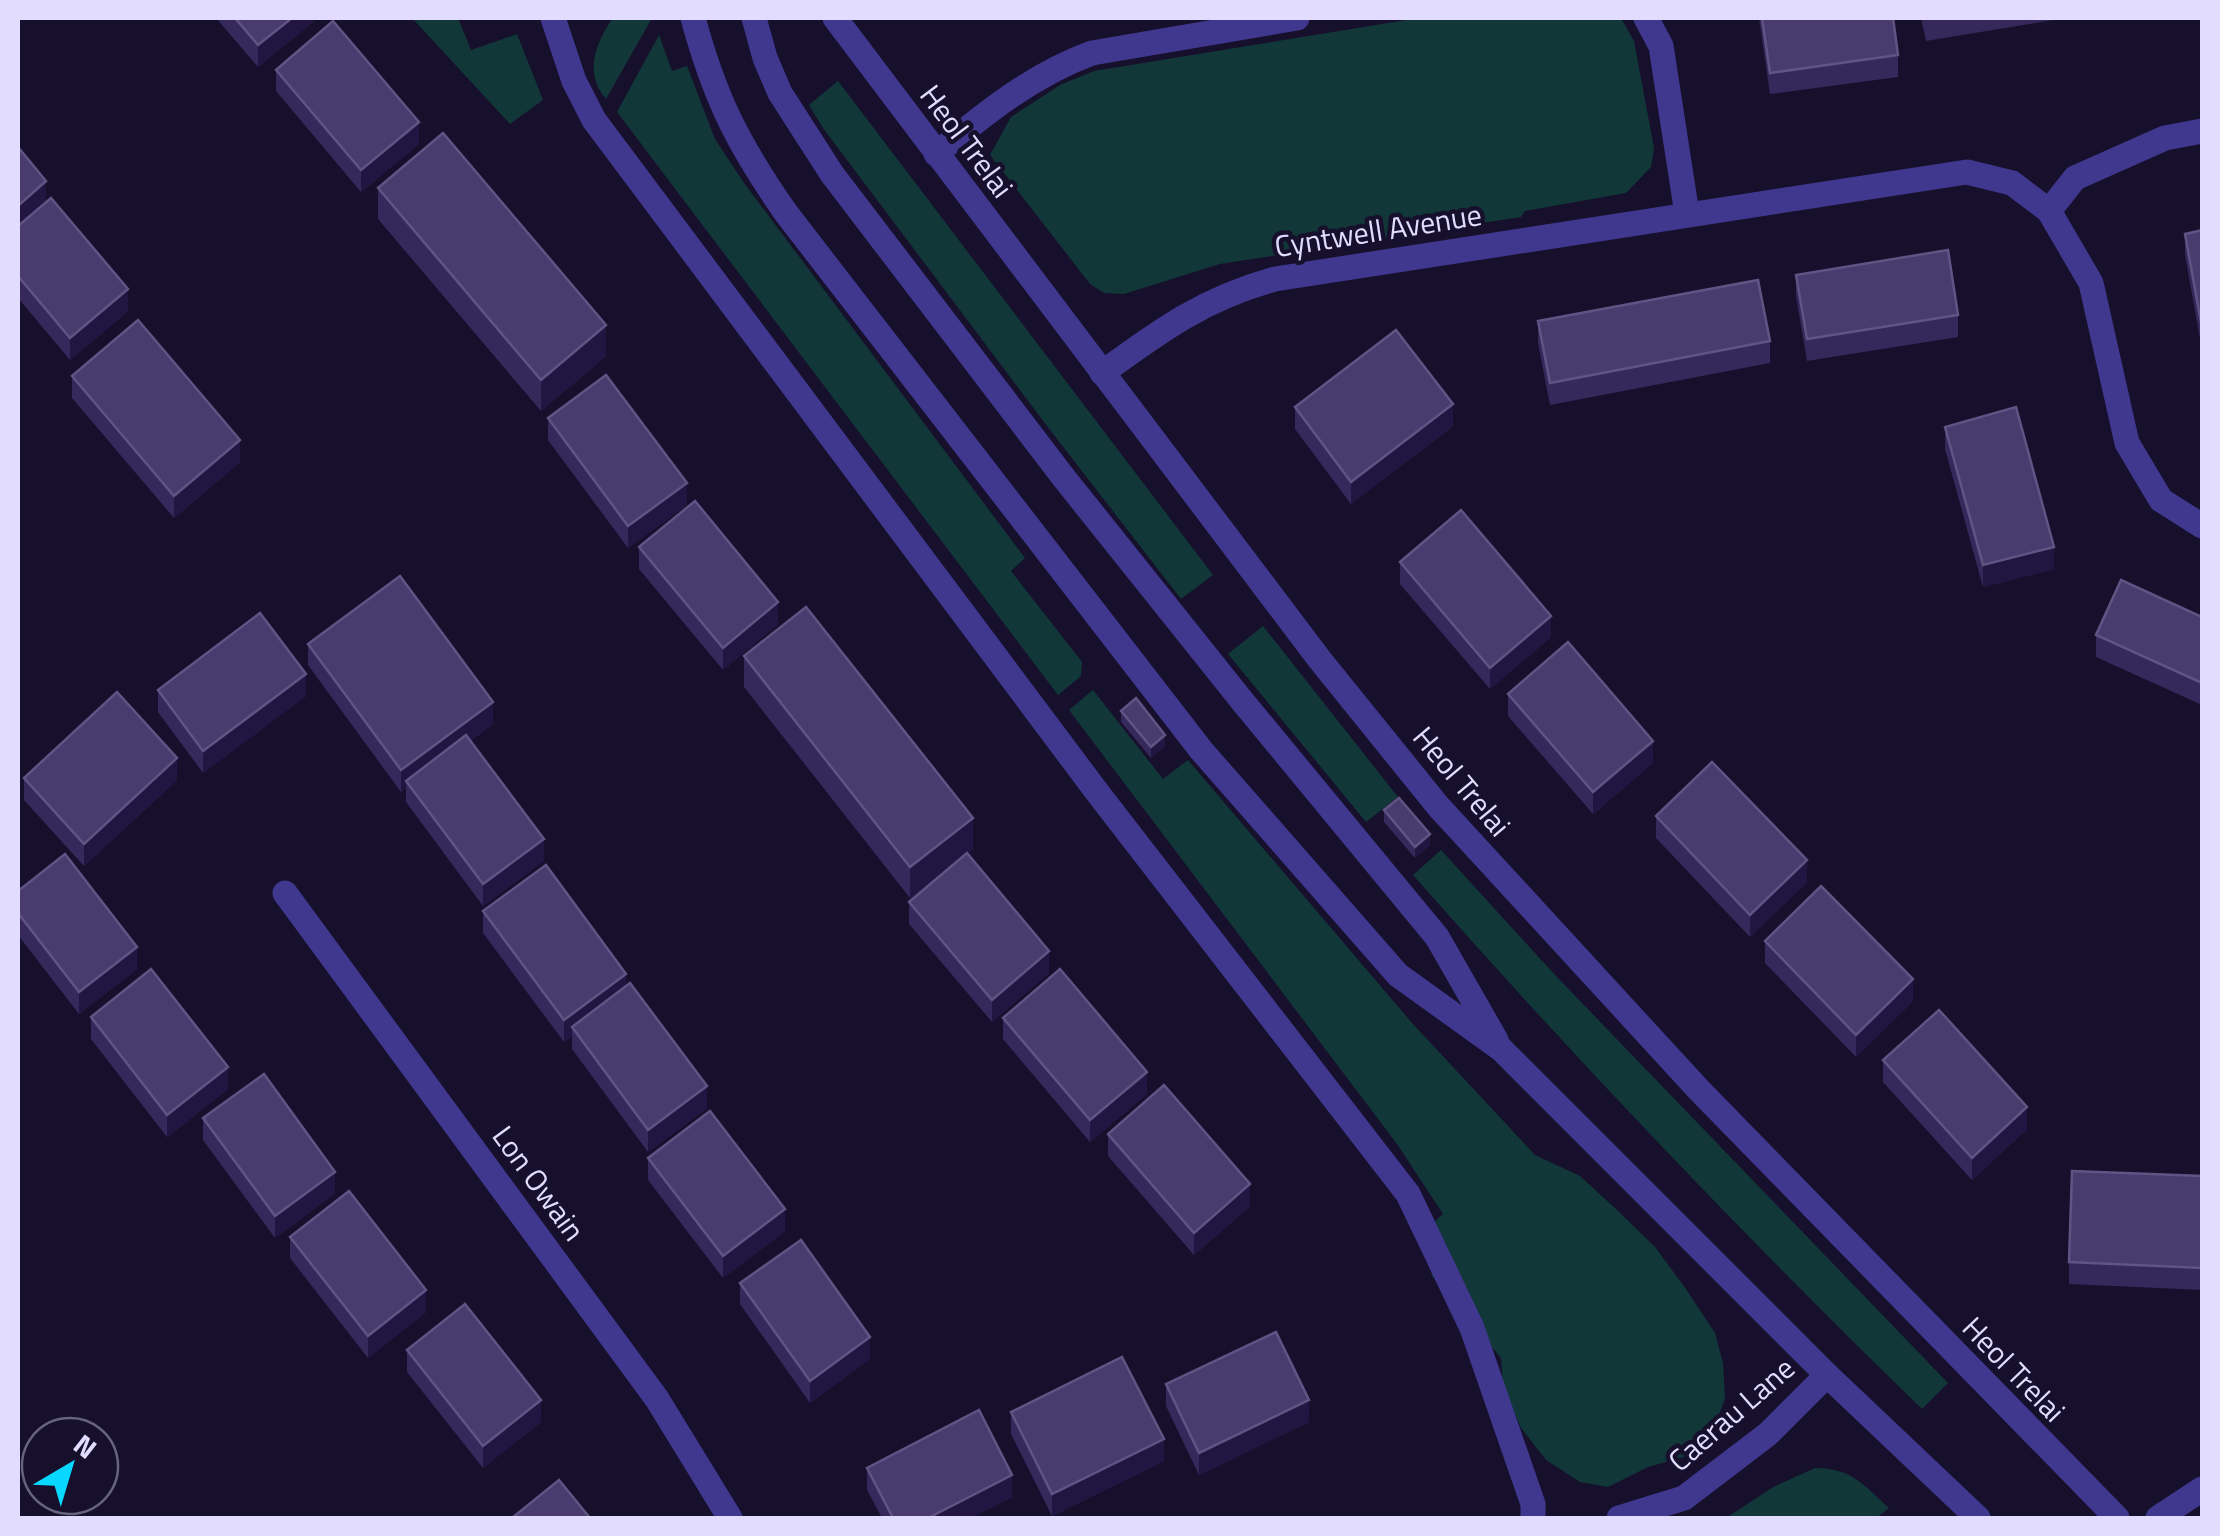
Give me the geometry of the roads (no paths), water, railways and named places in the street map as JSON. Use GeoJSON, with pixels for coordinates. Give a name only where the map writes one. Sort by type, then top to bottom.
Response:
{"type":"FeatureCollection","features":[{"type":"Feature","properties":{"kind":"street"},"geometry":{"type":"LineString","coordinates":[[553,18],[574,81],[594,120],[1097,792],[1408,1194],[1472,1328],[1533,1504],[1534,1518]]}},
{"type":"Feature","properties":{"kind":"street"},"geometry":{"type":"LineString","coordinates":[[693,18],[713,85],[746,154],[797,228],[1200,750],[1398,975],[1501,1049],[1827,1375],[1978,1518]]}},
{"type":"Feature","properties":{"kind":"street"},"geometry":{"type":"LineString","coordinates":[[754,18],[780,93],[832,174],[1064,478],[1437,937],[1501,1049]]}},
{"type":"Feature","properties":{"kind":"street","name":"Heol Trelai"},"geometry":{"type":"LineString","coordinates":[[835,18],[1320,660],[1484,858],[1699,1090],[2117,1518]]}},
{"type":"Feature","properties":{"kind":"street"},"geometry":{"type":"LineString","coordinates":[[936,154],[1028,83],[1092,53],[1297,18]]}},
{"type":"Feature","properties":{"kind":"street"},"geometry":{"type":"LineString","coordinates":[[1646,18],[1661,46],[1687,214]]}},
{"type":"Feature","properties":{"kind":"street"},"geometry":{"type":"LineString","coordinates":[[2202,132],[2165,138],[2103,163],[2075,178],[2049,211],[2092,284],[2127,443],[2161,500],[2202,526]]}},
{"type":"Feature","properties":{"kind":"street","name":"Cyntwell Avenue"},"geometry":{"type":"LineString","coordinates":[[1102,373],[1174,320],[1247,287],[1275,279],[1967,172],[2012,182],[2049,211]]}},
{"type":"Feature","properties":{"kind":"street","name":"Lon Owain"},"geometry":{"type":"LineString","coordinates":[[286,893],[657,1398],[730,1518]]}},
{"type":"Feature","properties":{"kind":"street","name":"Caerau Lane"},"geometry":{"type":"LineString","coordinates":[[1619,1518],[1684,1498],[1768,1434],[1827,1375]]}},
{"type":"Feature","properties":{"kind":"street"},"geometry":{"type":"LineString","coordinates":[[2158,1518],[2202,1489]]}}]}
